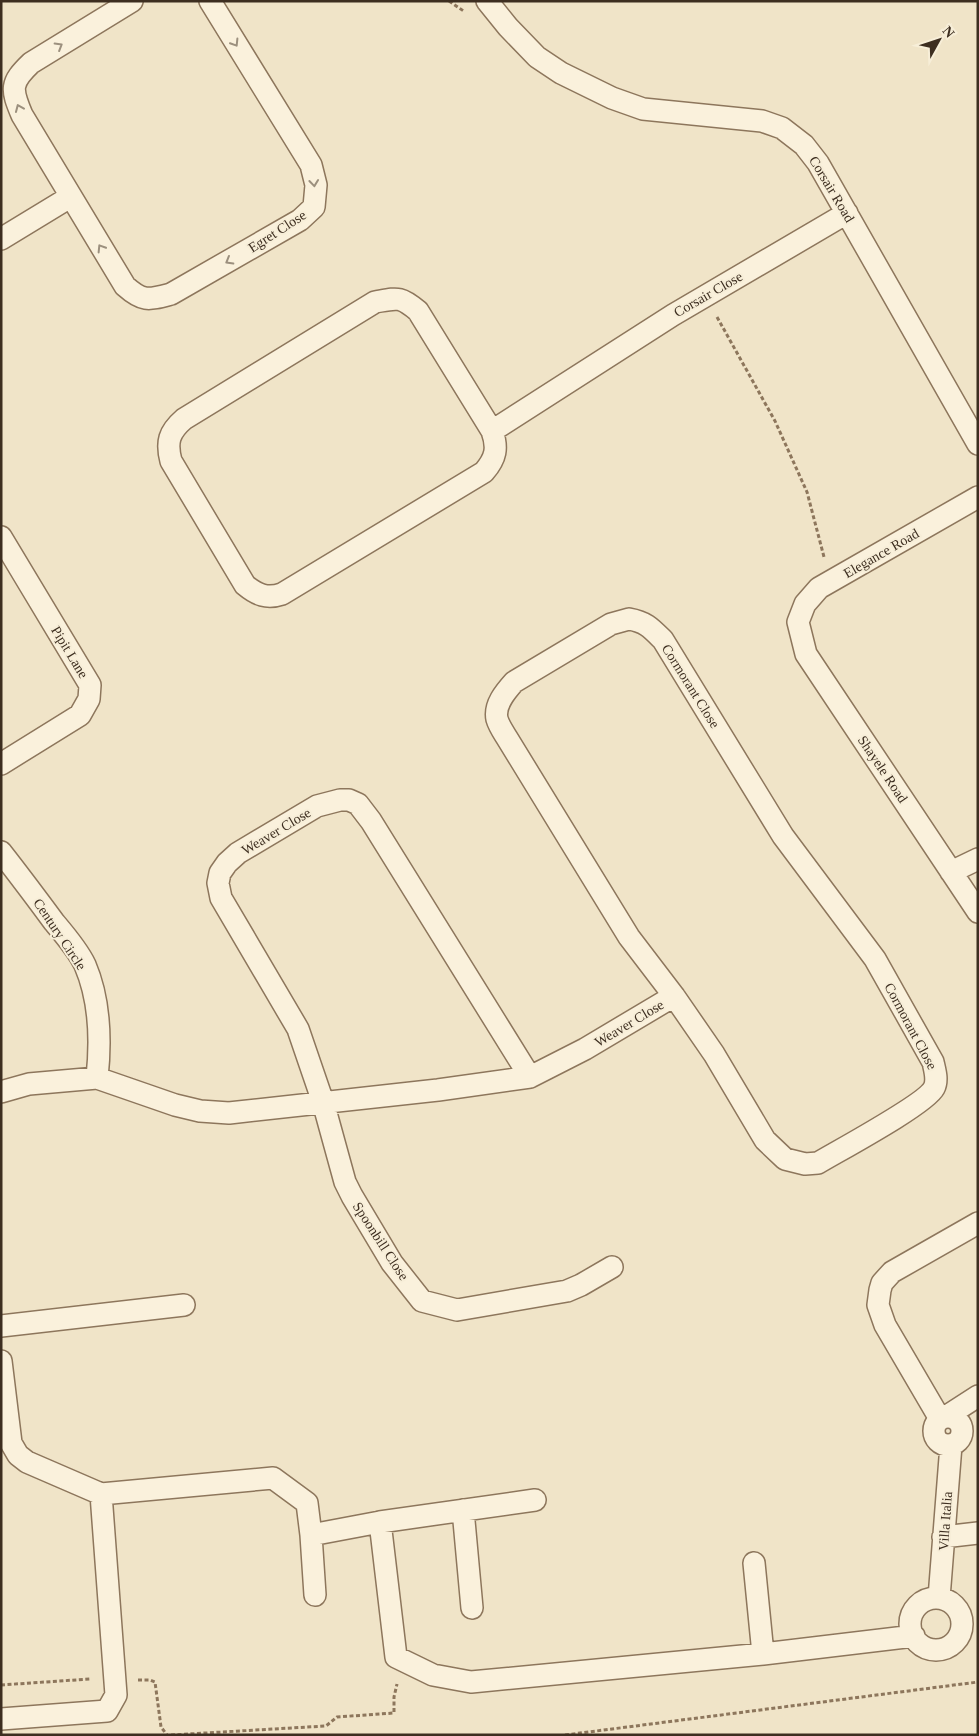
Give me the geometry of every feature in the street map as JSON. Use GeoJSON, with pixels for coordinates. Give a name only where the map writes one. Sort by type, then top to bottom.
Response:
{"type":"FeatureCollection","features":[{"type":"Feature","properties":{"kind":"street","name":"Egret Close"},"geometry":{"type":"LineString","coordinates":[[132,1],[31,63],[19,74],[14,83],[15,98],[22,115],[124,286],[137,297],[152,299],[171,294],[300,220],[314,207],[316,185],[311,165],[210,1]]}},
{"type":"Feature","properties":{"kind":"street","name":"Corsair Road"},"geometry":{"type":"LineString","coordinates":[[487,1],[508,27],[537,57],[560,73],[612,98],[643,109],[762,121],[782,128],[804,145],[818,163],[978,444]]}},
{"type":"Feature","properties":{"kind":"street"},"geometry":{"type":"LineString","coordinates":[[1,239],[70,197]]}},
{"type":"Feature","properties":{"kind":"street","name":"Corsair Close"},"geometry":{"type":"LineString","coordinates":[[492,431],[673,315],[847,214]]}},
{"type":"Feature","properties":{"kind":"street"},"geometry":{"type":"LineString","coordinates":[[395,298],[406,302],[418,311],[492,431],[496,441],[496,452],[494,460],[484,472],[282,594],[273,597],[263,596],[245,584],[171,460],[167,446],[177,426],[184,420],[375,302],[395,298]]}},
{"type":"Feature","properties":{"kind":"street","name":"Elegance Road"},"geometry":{"type":"LineString","coordinates":[[798,622],[805,604],[819,588],[978,497]]}},
{"type":"Feature","properties":{"kind":"street","name":"Pipit Lane"},"geometry":{"type":"LineString","coordinates":[[1,537],[90,685],[89,699],[80,714],[1,764]]}},
{"type":"Feature","properties":{"kind":"street","name":"Cormorant Close"},"geometry":{"type":"LineString","coordinates":[[629,619],[648,624],[663,640],[783,836],[874,959],[933,1062],[937,1074],[934,1089],[920,1103],[818,1163],[805,1164],[785,1159],[764,1140],[714,1054],[674,996],[629,937],[497,719],[498,706],[502,696],[514,682],[611,624],[629,619]]}},
{"type":"Feature","properties":{"kind":"street","name":"Shayele Road"},"geometry":{"type":"LineString","coordinates":[[798,622],[806,654],[978,912]]}},
{"type":"Feature","properties":{"kind":"street","name":"Weaver Close"},"geometry":{"type":"LineString","coordinates":[[530,1077],[371,821],[358,804],[349,800],[340,800],[316,806],[238,853],[220,873],[218,883],[221,898],[298,1029],[322,1102],[438,1090],[530,1077],[585,1049],[674,996]]}},
{"type":"Feature","properties":{"kind":"street","name":"Century Circle"},"geometry":{"type":"LineString","coordinates":[[1,852],[84,963],[92,984],[96,1003],[99,1053],[97,1078]]}},
{"type":"Feature","properties":{"kind":"street"},"geometry":{"type":"LineString","coordinates":[[952,872],[978,858]]}},
{"type":"Feature","properties":{"kind":"street"},"geometry":{"type":"LineString","coordinates":[[1,1092],[29,1084],[97,1078],[175,1106],[200,1112],[229,1113],[322,1102]]}},
{"type":"Feature","properties":{"kind":"street","name":"Spoonbill Close"},"geometry":{"type":"LineString","coordinates":[[322,1102],[352,1196],[392,1264],[422,1301],[457,1310],[567,1291],[612,1267]]}},
{"type":"Feature","properties":{"kind":"street"},"geometry":{"type":"LineString","coordinates":[[978,1223],[892,1272],[882,1283],[878,1305],[885,1325],[943,1418],[978,1396]]}},
{"type":"Feature","properties":{"kind":"street"},"geometry":{"type":"LineString","coordinates":[[1,1326],[184,1305]]}},
{"type":"Feature","properties":{"kind":"street"},"geometry":{"type":"LineString","coordinates":[[1,1361],[11,1443],[18,1455],[27,1462],[101,1494],[273,1478],[307,1503],[315,1595]]}},
{"type":"Feature","properties":{"kind":"street","name":"Villa Italia"},"geometry":{"type":"LineString","coordinates":[[939,1598],[943,1537],[963,1438],[963,1429],[960,1422],[954,1417],[943,1418]]}},
{"type":"Feature","properties":{"kind":"street"},"geometry":{"type":"LineString","coordinates":[[1,1719],[107,1711],[116,1695],[101,1494]]}},
{"type":"Feature","properties":{"kind":"street"},"geometry":{"type":"LineString","coordinates":[[310,1535],[380,1522],[535,1500]]}},
{"type":"Feature","properties":{"kind":"street"},"geometry":{"type":"LineString","coordinates":[[463,1510],[472,1608]]}},
{"type":"Feature","properties":{"kind":"street"},"geometry":{"type":"LineString","coordinates":[[380,1522],[396,1657],[433,1675],[471,1682],[763,1654],[914,1636]]}},
{"type":"Feature","properties":{"kind":"street"},"geometry":{"type":"LineString","coordinates":[[943,1537],[978,1533]]}},
{"type":"Feature","properties":{"kind":"street"},"geometry":{"type":"LineString","coordinates":[[754,1563],[763,1654]]}},
{"type":"Feature","properties":{"kind":"street"},"geometry":{"type":"LineString","coordinates":[[939,1598],[949,1601],[969,1616],[962,1627],[959,1637],[952,1645],[943,1649],[933,1650],[924,1647],[916,1640],[910,1621],[920,1603],[929,1599],[939,1598]]}},
{"type":"Feature","properties":{"kind":"path"},"geometry":{"type":"LineString","coordinates":[[706,295],[775,421],[807,492],[824,556],[834,580]]}},
{"type":"Feature","properties":{"kind":"path"},"geometry":{"type":"LineString","coordinates":[[170,1735],[326,1726],[337,1717],[394,1712],[395,1686],[416,1667]]}},
{"type":"Feature","properties":{"kind":"path"},"geometry":{"type":"LineString","coordinates":[[565,1735],[978,1682]]}}]}
